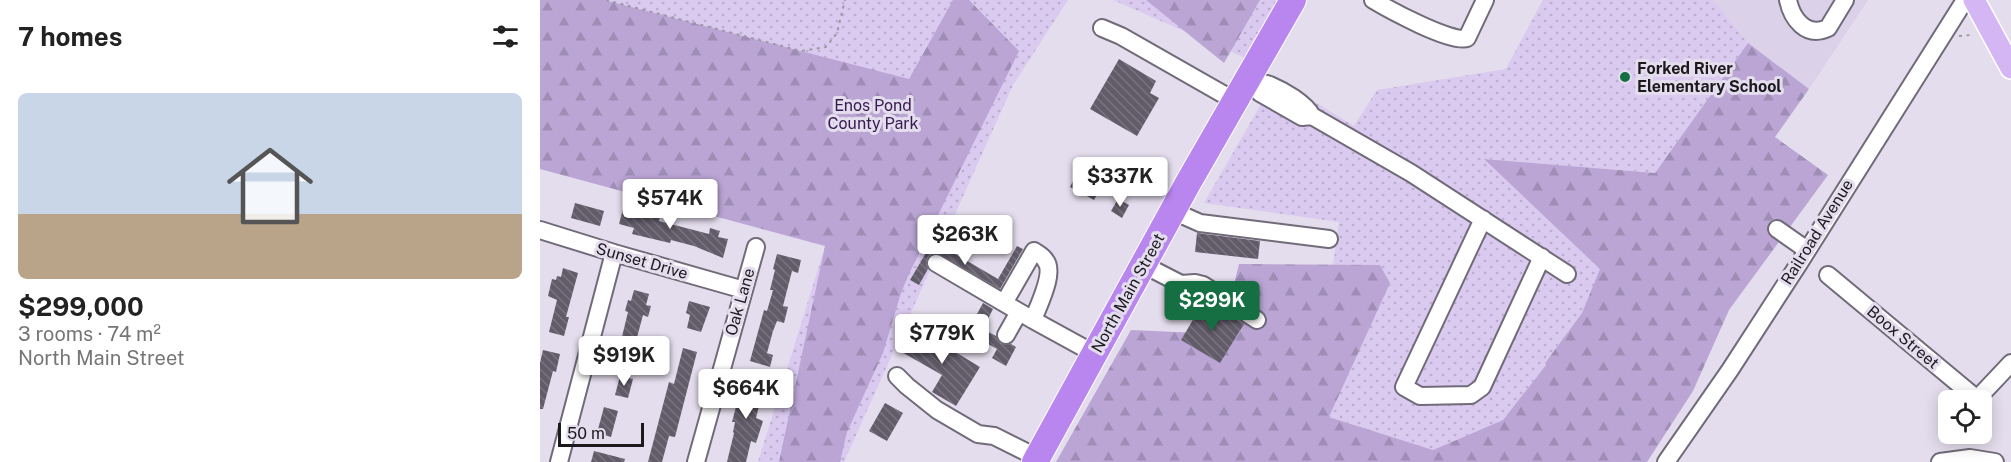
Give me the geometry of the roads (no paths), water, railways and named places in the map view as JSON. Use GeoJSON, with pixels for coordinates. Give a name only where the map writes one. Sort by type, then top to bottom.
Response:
{"type":"FeatureCollection","features":[{"type":"Feature","properties":{"kind":"highway","name":"North Main Street"},"geometry":{"type":"LineString","coordinates":[[1036,460],[1235,101],[1253,81],[1293,0]]}},
{"type":"Feature","properties":{"kind":"main road"},"geometry":{"type":"LineString","coordinates":[[1974,0],[2011,68]]}},
{"type":"Feature","properties":{"kind":"street"},"geometry":{"type":"LineString","coordinates":[[1373,0],[1449,37],[1462,40],[1467,38],[1485,0]]}},
{"type":"Feature","properties":{"kind":"street"},"geometry":{"type":"LineString","coordinates":[[1788,0],[1792,14],[1798,23],[1807,29],[1816,31],[1828,28],[1845,0]]}},
{"type":"Feature","properties":{"kind":"street","name":"Railroad Avenue"},"geometry":{"type":"LineString","coordinates":[[1666,462],[1730,370],[1965,0]]}},
{"type":"Feature","properties":{"kind":"street"},"geometry":{"type":"LineString","coordinates":[[1102,28],[1121,36],[1235,101]]}},
{"type":"Feature","properties":{"kind":"street"},"geometry":{"type":"LineString","coordinates":[[1253,81],[1260,93],[1302,117],[1312,116],[1411,173],[1567,274]]}},
{"type":"Feature","properties":{"kind":"street"},"geometry":{"type":"LineString","coordinates":[[1173,211],[1200,223],[1329,239]]}},
{"type":"Feature","properties":{"kind":"street"},"geometry":{"type":"LineString","coordinates":[[1482,219],[1404,387],[1420,396],[1471,395],[1482,387],[1542,257]]}},
{"type":"Feature","properties":{"kind":"street"},"geometry":{"type":"LineString","coordinates":[[1777,229],[1807,250]]}},
{"type":"Feature","properties":{"kind":"street","name":"Sunset Drive"},"geometry":{"type":"LineString","coordinates":[[540,230],[744,290]]}},
{"type":"Feature","properties":{"kind":"street","name":"Oak Lane"},"geometry":{"type":"LineString","coordinates":[[696,462],[756,247]]}},
{"type":"Feature","properties":{"kind":"street"},"geometry":{"type":"LineString","coordinates":[[559,462],[614,253]]}},
{"type":"Feature","properties":{"kind":"street"},"geometry":{"type":"LineString","coordinates":[[936,263],[1095,354]]}},
{"type":"Feature","properties":{"kind":"street"},"geometry":{"type":"LineString","coordinates":[[1144,265],[1181,284],[1203,285],[1257,320]]}},
{"type":"Feature","properties":{"kind":"street","name":"Boox Street"},"geometry":{"type":"LineString","coordinates":[[1828,275],[1966,390]]}},
{"type":"Feature","properties":{"kind":"street"},"geometry":{"type":"LineString","coordinates":[[1006,335],[1018,312]]}},
{"type":"Feature","properties":{"kind":"street"},"geometry":{"type":"LineString","coordinates":[[1986,390],[2011,363]]}},
{"type":"Feature","properties":{"kind":"street"},"geometry":{"type":"LineString","coordinates":[[897,376],[937,410],[978,434],[994,436],[1036,460]]}},
{"type":"Feature","properties":{"kind":"street"},"geometry":{"type":"LineString","coordinates":[[1940,462],[1970,458],[1995,462]]}},
{"type":"Feature","properties":{"kind":"place","name":"Forked River Elementary School"},"geometry":{"type":"Point","coordinates":[1625,77]}},
{"type":"Feature","properties":{"kind":"park label","name":"Enos Pond County Park"},"geometry":{"type":"Point","coordinates":[873,114]}}]}
